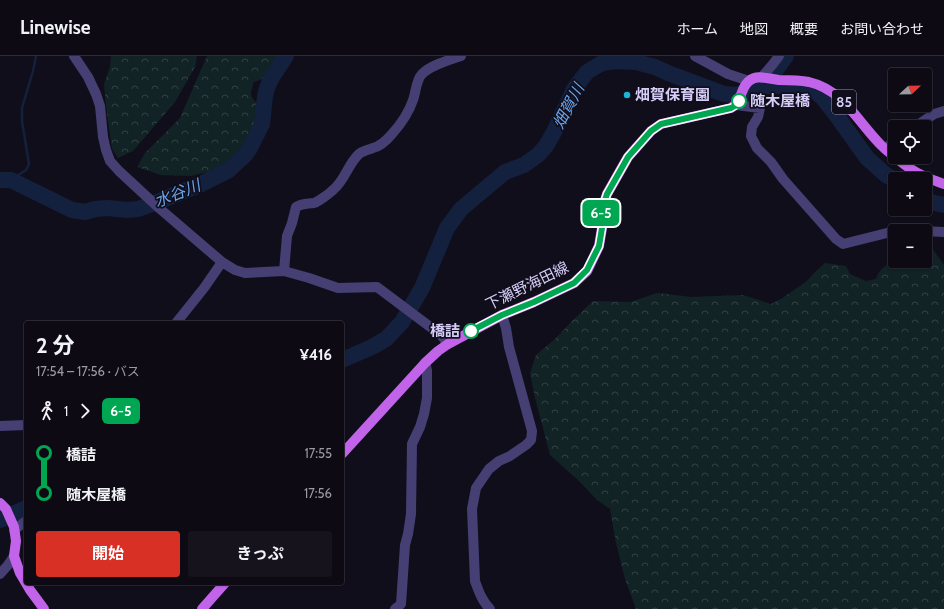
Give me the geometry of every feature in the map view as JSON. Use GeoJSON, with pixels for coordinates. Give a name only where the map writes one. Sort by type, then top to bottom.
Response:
{"type":"FeatureCollection","features":[{"type":"Feature","properties":{"kind":"main road","name":"85"},"geometry":{"type":"LineString","coordinates":[[747,84],[755,78],[808,82],[819,85],[832,92],[848,107],[888,152]]}},
{"type":"Feature","properties":{"kind":"main road"},"geometry":{"type":"LineString","coordinates":[[737,103],[747,84]]}},
{"type":"Feature","properties":{"kind":"main road","name":"下瀬野海田線"},"geometry":{"type":"LineString","coordinates":[[344,452],[425,363],[438,351],[502,315],[574,283],[587,270],[599,246],[602,228],[601,212],[607,194],[628,157],[651,131],[661,124],[721,111],[731,108],[737,103]]}},
{"type":"Feature","properties":{"kind":"main road","name":"85"},"geometry":{"type":"LineString","coordinates":[[904,164],[918,173],[944,184]]}},
{"type":"Feature","properties":{"kind":"main road"},"geometry":{"type":"LineString","coordinates":[[3,506],[14,528],[16,541],[14,556],[24,580]]}},
{"type":"Feature","properties":{"kind":"main road"},"geometry":{"type":"LineString","coordinates":[[27,585],[44,609]]}},
{"type":"Feature","properties":{"kind":"main road"},"geometry":{"type":"LineString","coordinates":[[202,609],[224,585]]}},
{"type":"Feature","properties":{"kind":"street"},"geometry":{"type":"LineString","coordinates":[[74,56],[88,77],[96,94],[100,106],[103,137],[110,161],[153,203],[222,262],[235,270],[245,273],[284,271],[338,288],[377,287],[441,335],[448,344]]}},
{"type":"Feature","properties":{"kind":"street"},"geometry":{"type":"LineString","coordinates":[[284,271],[287,236],[296,207],[301,204],[315,203],[334,190],[358,155],[384,142],[392,134],[409,109],[423,73],[444,62],[461,56]]}},
{"type":"Feature","properties":{"kind":"street"},"geometry":{"type":"LineString","coordinates":[[695,56],[747,84]]}},
{"type":"Feature","properties":{"kind":"street"},"geometry":{"type":"LineString","coordinates":[[767,79],[779,56]]}},
{"type":"Feature","properties":{"kind":"street"},"geometry":{"type":"LineString","coordinates":[[737,103],[760,108],[758,117],[752,127],[751,136],[757,148],[771,162],[783,179],[836,240],[843,244],[888,233]]}},
{"type":"Feature","properties":{"kind":"street"},"geometry":{"type":"LineString","coordinates":[[925,120],[934,114],[944,111]]}},
{"type":"Feature","properties":{"kind":"street"},"geometry":{"type":"LineString","coordinates":[[884,149],[888,146]]}},
{"type":"Feature","properties":{"kind":"street"},"geometry":{"type":"LineString","coordinates":[[932,231],[944,232]]}},
{"type":"Feature","properties":{"kind":"street"},"geometry":{"type":"LineString","coordinates":[[178,321],[204,288],[222,262]]}},
{"type":"Feature","properties":{"kind":"street"},"geometry":{"type":"LineString","coordinates":[[490,609],[484,603],[478,592],[475,581],[472,509],[474,496],[476,488],[489,469],[499,461],[510,456],[526,445],[531,440],[532,431],[509,347],[502,315]]}},
{"type":"Feature","properties":{"kind":"street"},"geometry":{"type":"LineString","coordinates":[[395,609],[401,604],[405,545],[408,534],[410,514],[412,444],[420,428],[427,398],[427,370],[425,363]]}},
{"type":"Feature","properties":{"kind":"street"},"geometry":{"type":"LineString","coordinates":[[0,426],[24,425]]}},
{"type":"Feature","properties":{"kind":"street"},"geometry":{"type":"LineString","coordinates":[[14,528],[24,522]]}},
{"type":"Feature","properties":{"kind":"street"},"geometry":{"type":"LineString","coordinates":[[0,574],[14,556]]}},
{"type":"Feature","properties":{"kind":"green space"},"geometry":{"type":"Polygon","coordinates":[[[111,56],[197,56],[195,67],[175,102],[133,151],[118,158],[112,149],[104,84],[110,67],[111,56]]]}},
{"type":"Feature","properties":{"kind":"green space"},"geometry":{"type":"Polygon","coordinates":[[[207,56],[284,56],[273,75],[254,82],[251,96],[264,111],[258,130],[247,146],[215,170],[191,176],[161,175],[137,167],[145,153],[180,118],[207,56]]]}},
{"type":"Feature","properties":{"kind":"green space"},"geometry":{"type":"Polygon","coordinates":[[[932,248],[944,265],[944,609],[636,609],[625,579],[616,543],[610,509],[597,500],[579,481],[550,455],[530,373],[536,355],[555,339],[593,301],[630,302],[657,293],[691,297],[743,295],[771,304],[807,281],[825,263],[846,266],[850,274],[866,281],[876,279],[888,264],[888,268],[932,268],[932,248]]]}},
{"type":"Feature","properties":{"kind":"waterway"},"geometry":{"type":"LineString","coordinates":[[11,180],[26,170],[29,164],[22,121],[22,108],[36,56]]}},
{"type":"Feature","properties":{"kind":"waterway","name":"水谷川"},"geometry":{"type":"LineString","coordinates":[[0,180],[11,180],[72,210],[85,212],[95,209],[108,208],[127,210],[138,209],[201,184],[229,170],[245,155],[250,148],[262,124],[267,88],[286,56]]}},
{"type":"Feature","properties":{"kind":"waterway"},"geometry":{"type":"LineString","coordinates":[[764,86],[786,56]]}},
{"type":"Feature","properties":{"kind":"waterway","name":"畑賀川"},"geometry":{"type":"LineString","coordinates":[[344,359],[386,339],[402,322],[422,288],[447,228],[461,209],[505,172],[524,165],[538,155],[546,146],[554,132],[574,89],[587,72],[602,63],[617,61],[636,62],[655,67],[724,94],[734,95],[753,92],[764,86],[800,86],[816,92],[823,98],[837,116],[867,158],[888,176]]}},
{"type":"Feature","properties":{"kind":"waterway","name":"畑賀川"},"geometry":{"type":"LineString","coordinates":[[932,202],[944,205]]}},
{"type":"Feature","properties":{"kind":"waterway","name":"畑賀川"},"geometry":{"type":"LineString","coordinates":[[0,520],[24,509]]}},
{"type":"Feature","properties":{"kind":"bus line","name":"6-5"},"geometry":{"type":"LineString","coordinates":[[471,331],[502,315],[574,283],[587,270],[599,246],[602,228],[601,212],[607,194],[628,157],[651,131],[661,124],[731,108],[739,101]]}},
{"type":"Feature","properties":{"kind":"place","name":"畑賀保育園"},"geometry":{"type":"Point","coordinates":[627,95]}},
{"type":"Feature","properties":{"kind":"place","name":"随木屋橋"},"geometry":{"type":"Point","coordinates":[739,101]}},
{"type":"Feature","properties":{"kind":"place","name":"橋詰"},"geometry":{"type":"Point","coordinates":[471,331]}}]}
